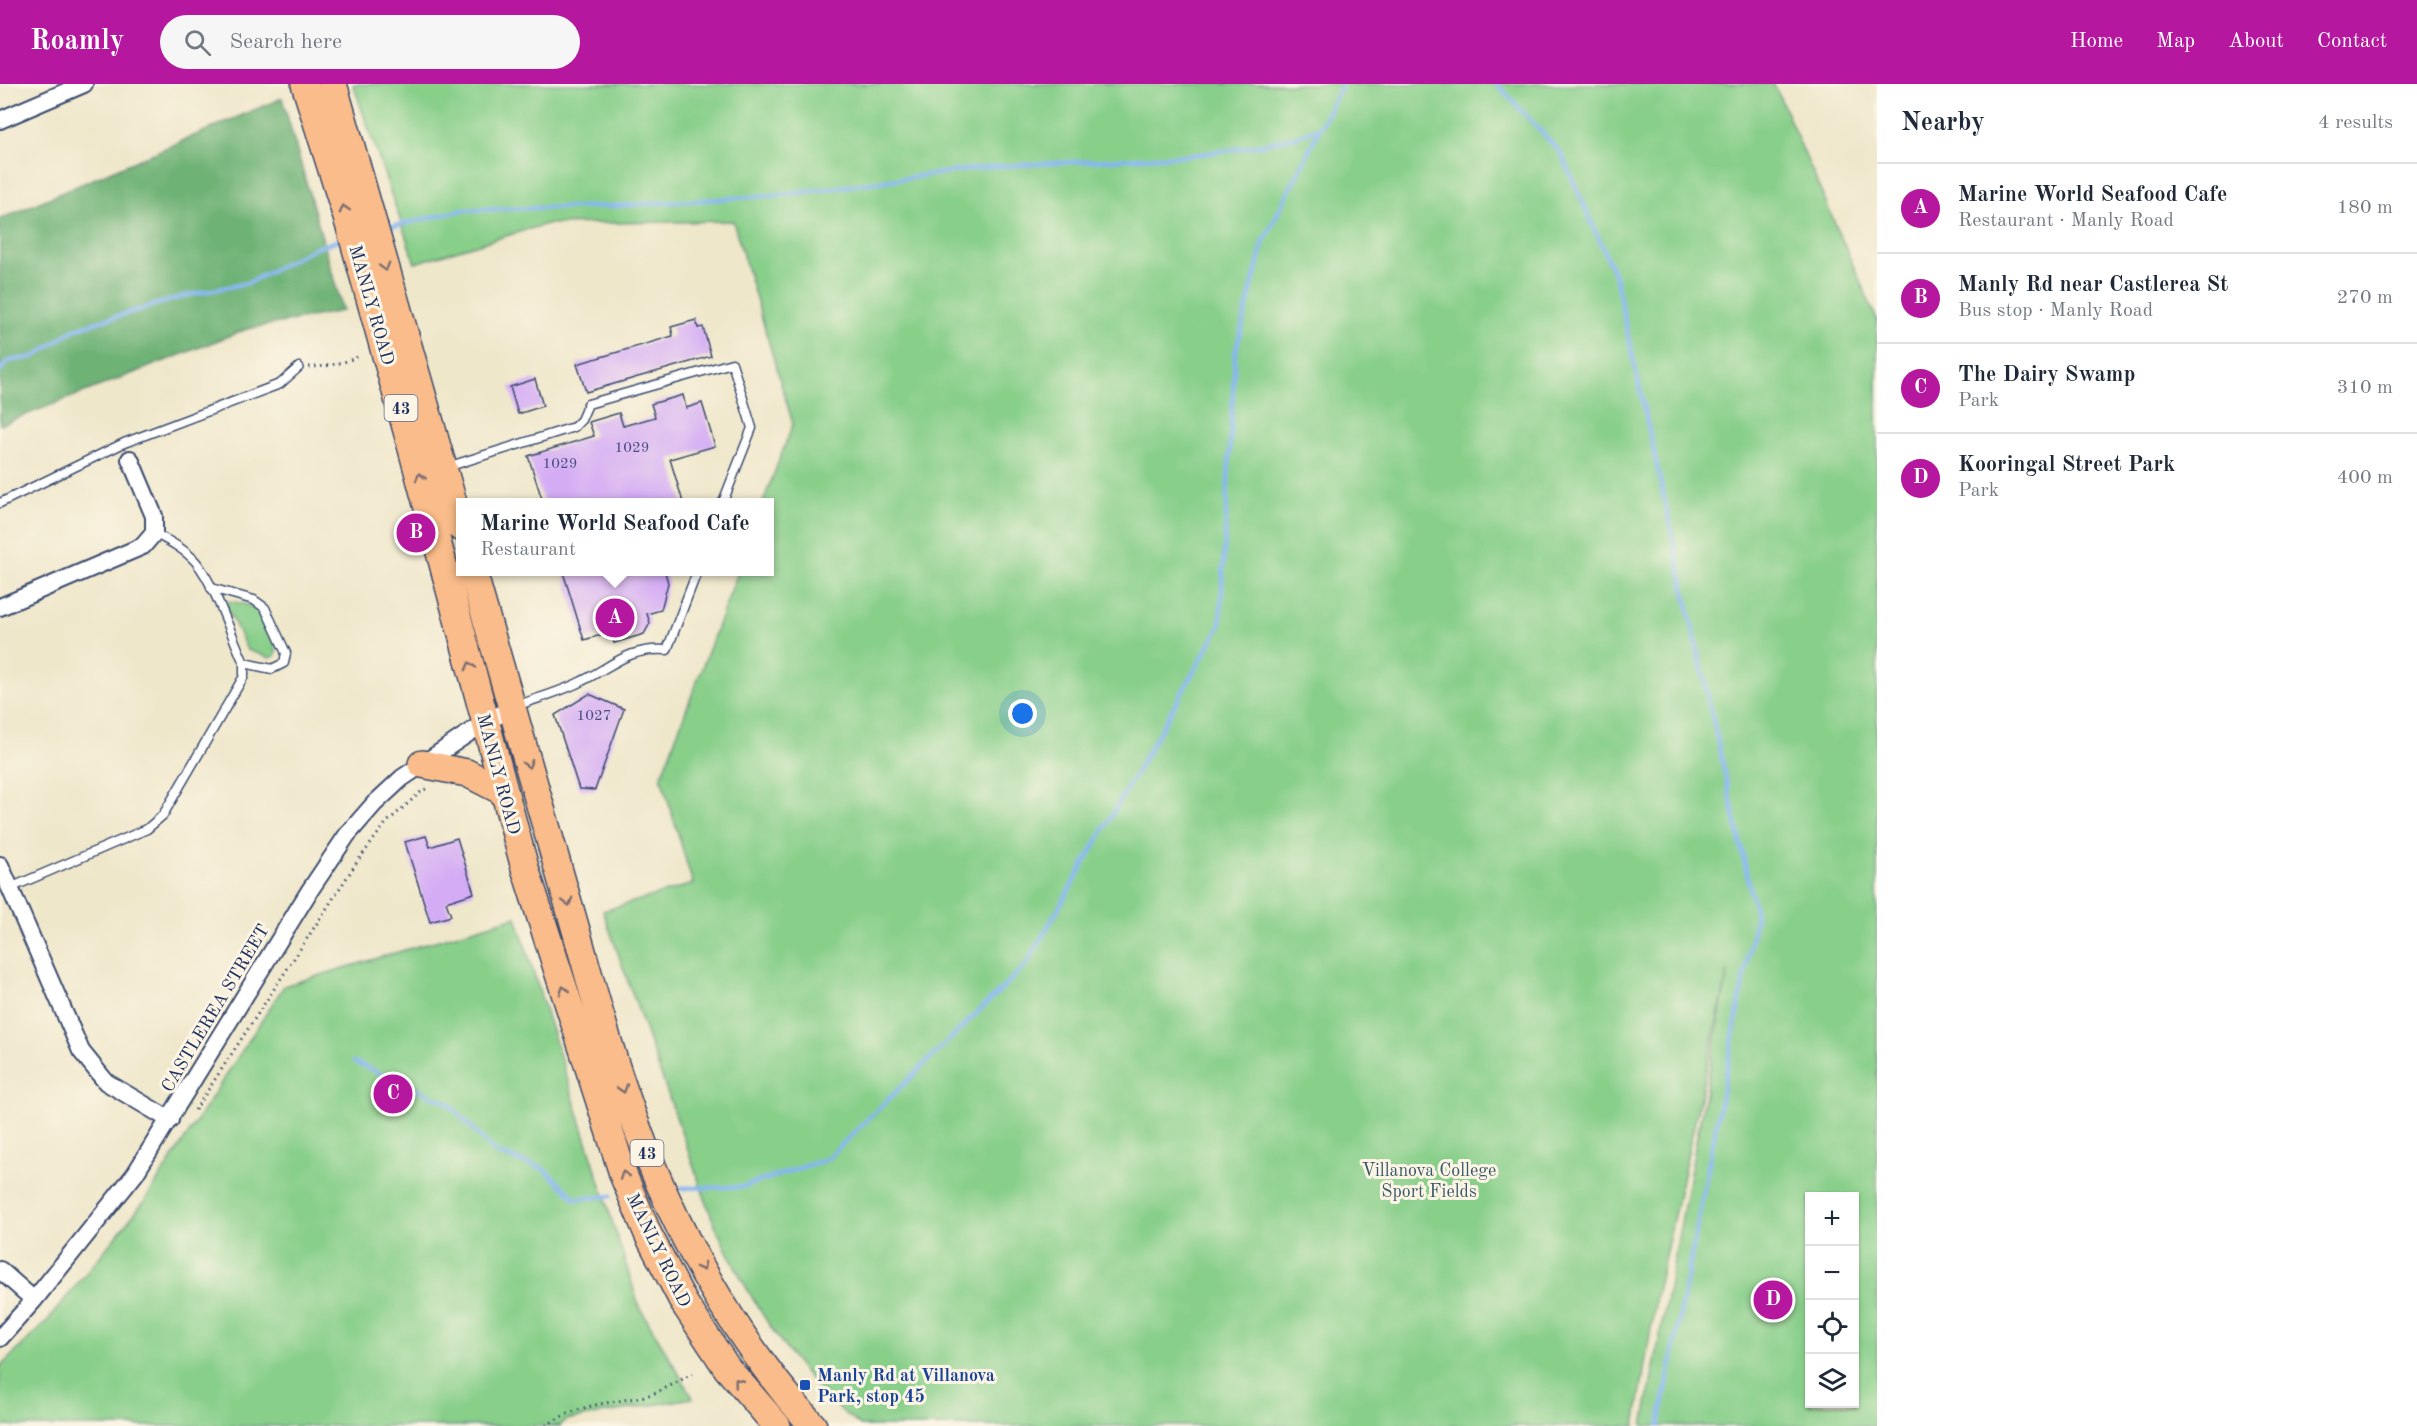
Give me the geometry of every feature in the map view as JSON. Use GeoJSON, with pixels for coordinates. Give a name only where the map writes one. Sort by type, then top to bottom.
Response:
{"type":"FeatureCollection","features":[{"type":"Feature","properties":{"kind":"main road","name":"MANLY ROAD"},"geometry":{"type":"LineString","coordinates":[[305,84],[350,227],[538,909],[635,1205],[684,1304],[727,1368],[777,1426]]}},
{"type":"Feature","properties":{"kind":"main road","name":"MANLY ROAD"},"geometry":{"type":"LineString","coordinates":[[333,84],[456,513]]}},
{"type":"Feature","properties":{"kind":"main road","name":"MANLY ROAD"},"geometry":{"type":"LineString","coordinates":[[474,576],[623,1091],[657,1178],[700,1266],[729,1316],[782,1391],[813,1426]]}},
{"type":"Feature","properties":{"kind":"main road"},"geometry":{"type":"LineString","coordinates":[[427,776],[467,773],[504,792]]}},
{"type":"Feature","properties":{"kind":"street"},"geometry":{"type":"LineString","coordinates":[[0,120],[84,84]]}},
{"type":"Feature","properties":{"kind":"street"},"geometry":{"type":"LineString","coordinates":[[0,607],[143,546],[154,533],[154,516],[130,459]]}},
{"type":"Feature","properties":{"kind":"street","name":"CASTLEREA STREET"},"geometry":{"type":"LineString","coordinates":[[0,1338],[34,1300],[135,1174],[310,890],[347,835],[387,790],[427,776],[485,722],[513,708]]}},
{"type":"Feature","properties":{"kind":"street"},"geometry":{"type":"LineString","coordinates":[[0,865],[81,1051],[106,1082],[170,1120]]}},
{"type":"Feature","properties":{"kind":"street"},"geometry":{"type":"LineString","coordinates":[[0,1270],[34,1300]]}},
{"type":"Feature","properties":{"kind":"lane"},"geometry":{"type":"LineString","coordinates":[[443,468],[574,427],[581,420],[588,404],[732,363],[752,428],[725,498]]}},
{"type":"Feature","properties":{"kind":"lane"},"geometry":{"type":"LineString","coordinates":[[0,503],[124,443],[280,384],[299,367]]}},
{"type":"Feature","properties":{"kind":"lane"},"geometry":{"type":"LineString","coordinates":[[124,443],[130,459]]}},
{"type":"Feature","properties":{"kind":"lane"},"geometry":{"type":"LineString","coordinates":[[10,888],[147,829],[163,815],[244,676],[244,663],[211,588],[196,563],[177,545],[154,533]]}},
{"type":"Feature","properties":{"kind":"lane"},"geometry":{"type":"LineString","coordinates":[[513,708],[581,682],[630,653],[652,649],[667,650],[695,576]]}},
{"type":"Feature","properties":{"kind":"lane"},"geometry":{"type":"LineString","coordinates":[[211,588],[254,600],[265,608],[286,653],[284,663],[272,669],[244,663]]}},
{"type":"Feature","properties":{"kind":"path"},"geometry":{"type":"LineString","coordinates":[[299,367],[321,367],[350,361],[360,356]]}},
{"type":"Feature","properties":{"kind":"path"},"geometry":{"type":"LineString","coordinates":[[190,1117],[269,993],[357,862],[386,823],[423,790],[427,776]]}},
{"type":"Feature","properties":{"kind":"path"},"geometry":{"type":"LineString","coordinates":[[546,1426],[562,1415],[586,1406],[645,1395],[692,1374]]}},
{"type":"Feature","properties":{"kind":"green space","name":"Villanova College Sport Fields"},"geometry":{"type":"Polygon","coordinates":[[[353,84],[1774,84],[1877,320],[1877,1426],[1643,1426],[1728,971],[1656,1297],[1635,1426],[860,1426],[826,1397],[789,1353],[760,1311],[713,1221],[603,911],[693,884],[661,777],[736,576],[774,576],[774,498],[765,498],[793,424],[733,221],[546,224],[415,263],[353,84]]]}},
{"type":"Feature","properties":{"kind":"green space"},"geometry":{"type":"Polygon","coordinates":[[[282,98],[343,311],[247,329],[0,425],[0,219],[282,98]]]}},
{"type":"Feature","properties":{"kind":"green space"},"geometry":{"type":"Polygon","coordinates":[[[229,601],[250,606],[259,612],[273,639],[275,656],[270,658],[247,650],[227,607],[229,601]]]}},
{"type":"Feature","properties":{"kind":"green space"},"geometry":{"type":"Polygon","coordinates":[[[516,917],[639,1306],[693,1398],[566,1420],[560,1426],[0,1426],[0,1367],[48,1320],[144,1202],[284,986],[516,917]]]}},
{"type":"Feature","properties":{"kind":"building"},"geometry":{"type":"Polygon","coordinates":[[[696,320],[698,328],[703,327],[711,356],[586,392],[577,364],[673,336],[671,327],[696,320]]]}},
{"type":"Feature","properties":{"kind":"building"},"geometry":{"type":"Polygon","coordinates":[[[535,379],[543,406],[518,414],[510,387],[535,379]]]}},
{"type":"Feature","properties":{"kind":"building"},"geometry":{"type":"Polygon","coordinates":[[[683,395],[686,408],[702,403],[715,446],[670,459],[682,498],[542,498],[528,456],[594,436],[589,422],[619,413],[623,426],[655,417],[651,404],[683,395]]]}},
{"type":"Feature","properties":{"kind":"building"},"geometry":{"type":"Polygon","coordinates":[[[564,576],[666,576],[668,583],[661,610],[647,614],[650,623],[644,634],[614,643],[611,632],[584,640],[564,576]]]}},
{"type":"Feature","properties":{"kind":"building"},"geometry":{"type":"Polygon","coordinates":[[[589,694],[624,709],[595,790],[579,789],[555,715],[589,694]]]}},
{"type":"Feature","properties":{"kind":"building"},"geometry":{"type":"Polygon","coordinates":[[[426,836],[430,847],[457,838],[474,893],[446,902],[451,916],[430,922],[405,842],[426,836]]]}},
{"type":"Feature","properties":{"kind":"waterway"},"geometry":{"type":"LineString","coordinates":[[681,1188],[742,1187],[827,1159],[1026,965],[1220,626],[1235,354],[1263,243],[1342,84]]}},
{"type":"Feature","properties":{"kind":"waterway"},"geometry":{"type":"LineString","coordinates":[[1497,84],[1561,153],[1615,276],[1756,915],[1659,1426]]}},
{"type":"Feature","properties":{"kind":"waterway"},"geometry":{"type":"LineString","coordinates":[[385,228],[463,210],[614,206],[782,195],[987,167],[1193,155],[1251,147],[1294,137],[1319,128]]}},
{"type":"Feature","properties":{"kind":"waterway"},"geometry":{"type":"LineString","coordinates":[[0,371],[8,361],[34,357],[75,329],[184,296],[248,283],[315,248],[344,239]]}},
{"type":"Feature","properties":{"kind":"waterway"},"geometry":{"type":"LineString","coordinates":[[354,1062],[448,1103],[496,1153],[544,1169],[576,1199],[611,1196]]}},
{"type":"Feature","properties":{"kind":"place","name":"Manly Rd near Castlerea St"},"geometry":{"type":"Point","coordinates":[416,533]}},
{"type":"Feature","properties":{"kind":"place","name":"Marine World Seafood Cafe"},"geometry":{"type":"Point","coordinates":[615,618]}},
{"type":"Feature","properties":{"kind":"place","name":"The Dairy Swamp"},"geometry":{"type":"Point","coordinates":[393,1094]}},
{"type":"Feature","properties":{"kind":"place","name":"Kooringal Street Park"},"geometry":{"type":"Point","coordinates":[1773,1300]}},
{"type":"Feature","properties":{"kind":"place","name":"Manly Rd at Villanova Park, stop 45"},"geometry":{"type":"Point","coordinates":[805,1385]}}]}
